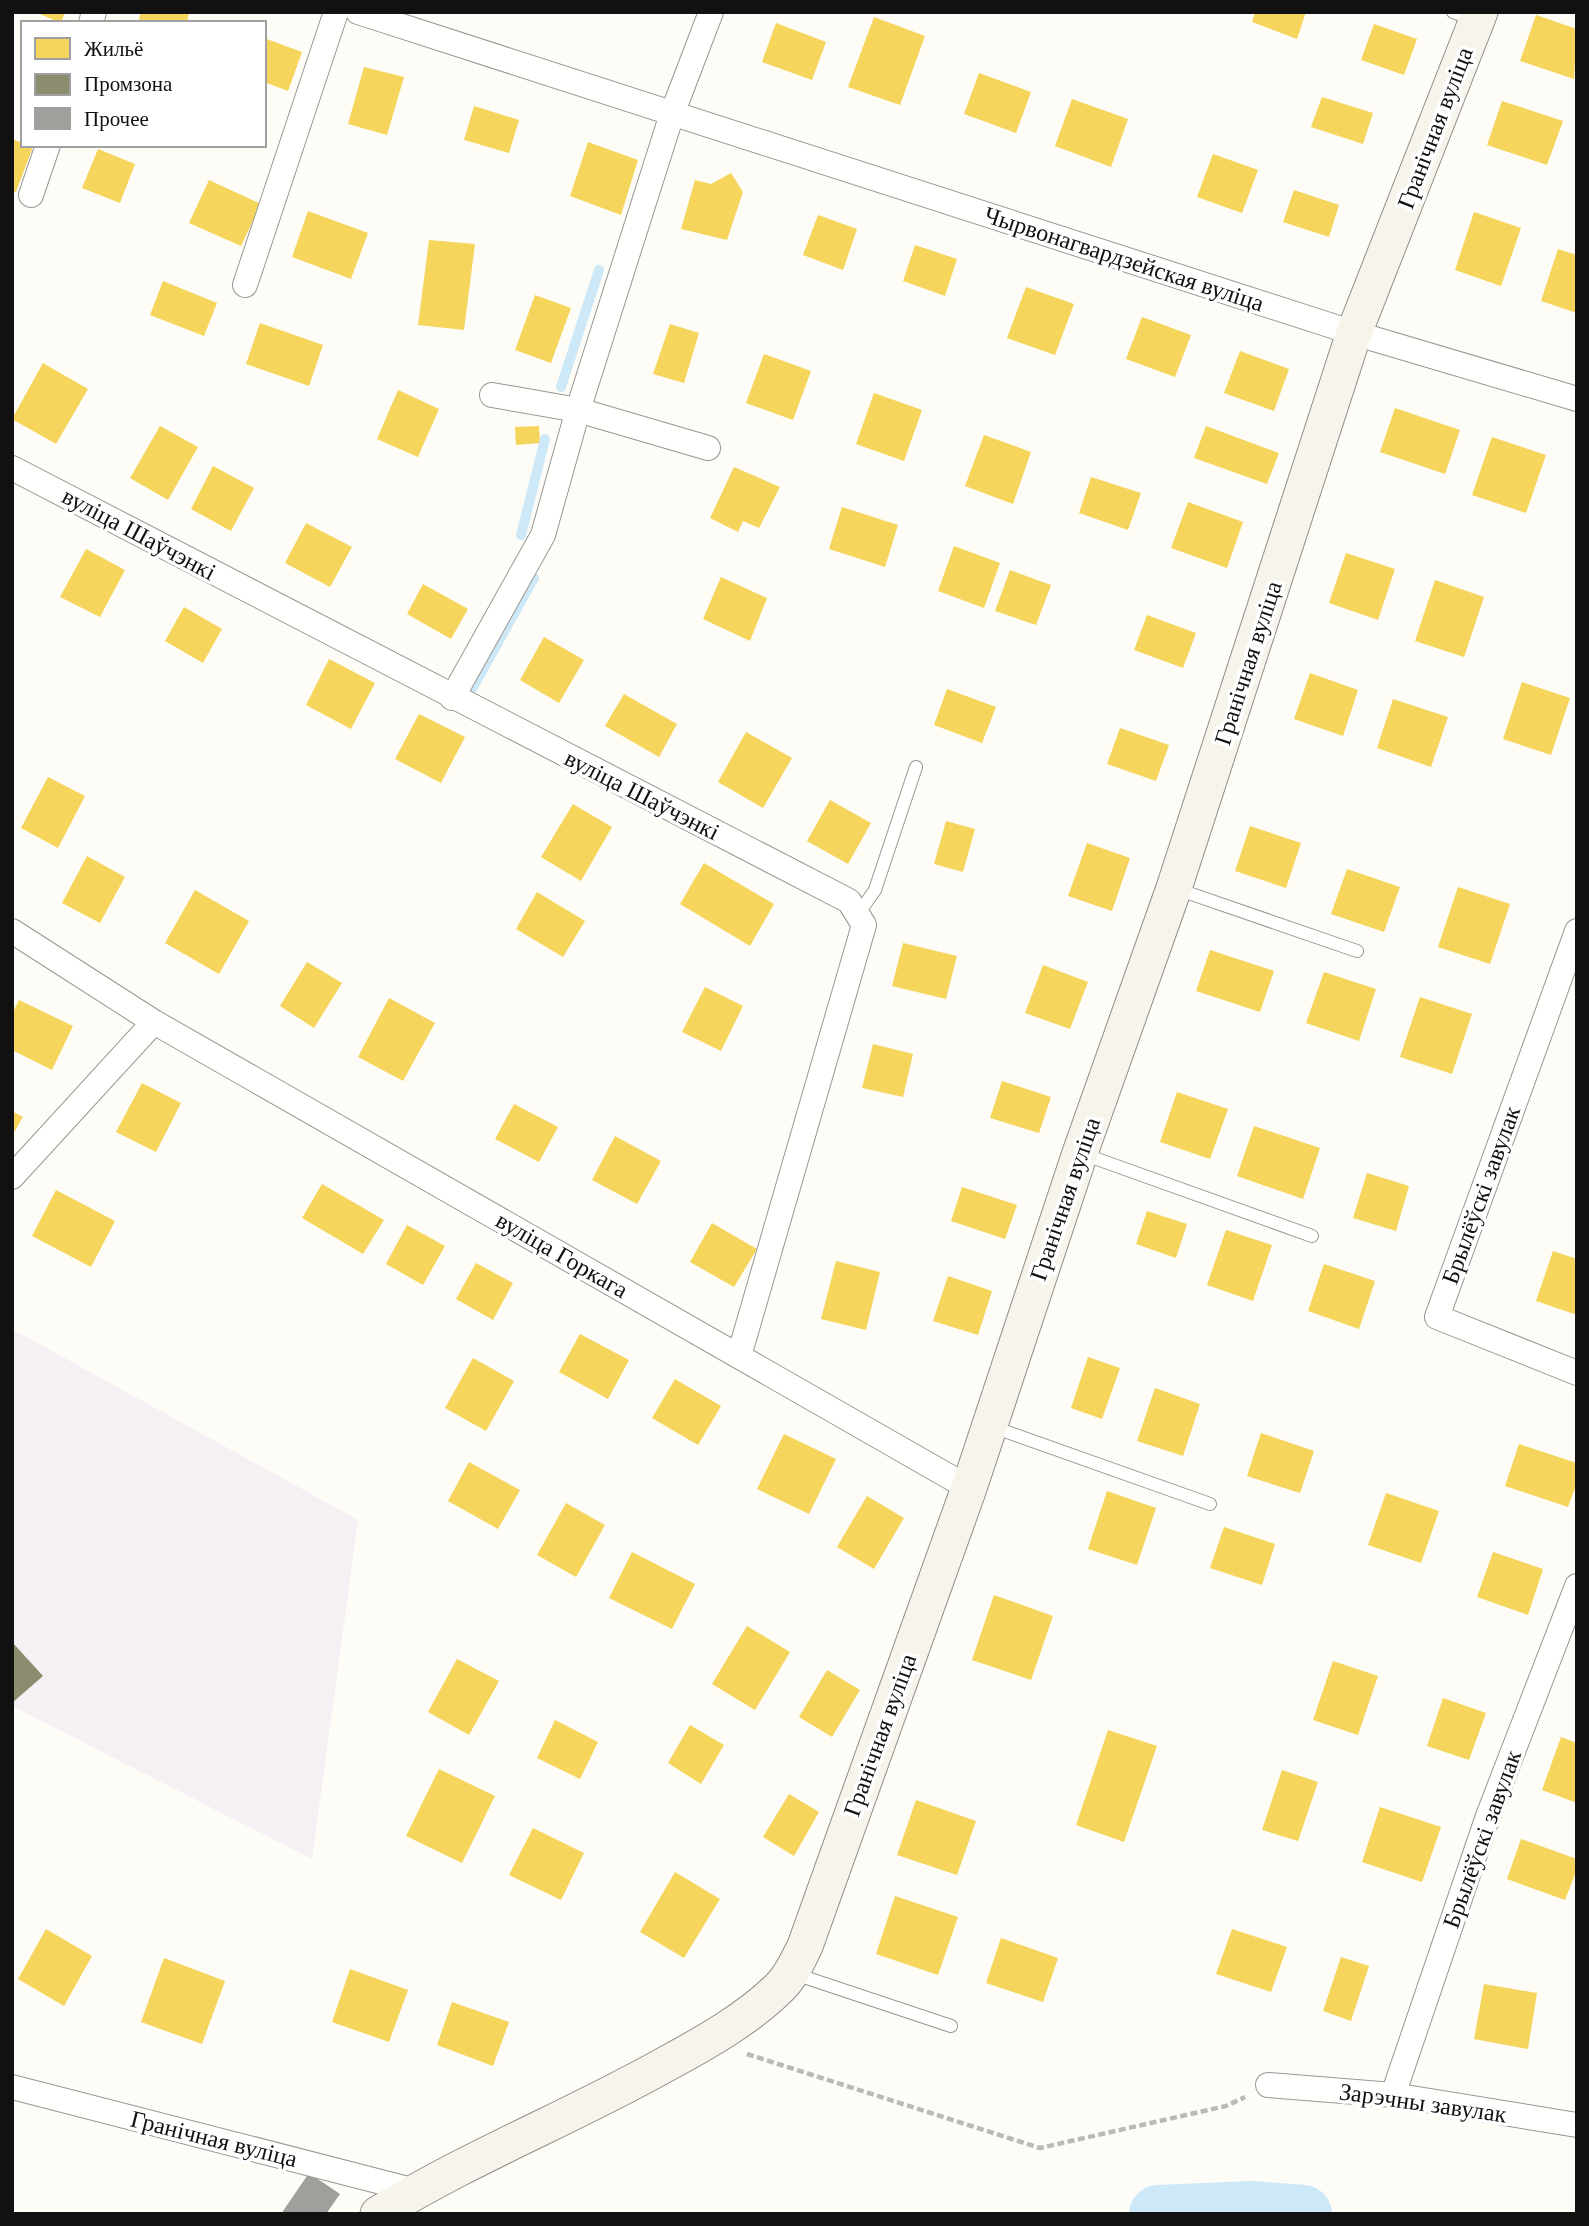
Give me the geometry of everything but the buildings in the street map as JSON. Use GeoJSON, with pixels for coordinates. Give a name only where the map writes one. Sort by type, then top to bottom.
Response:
{"type":"FeatureCollection","features":[{"type":"Feature","properties":{"kind":"main road","name":"Гранічная вуліца"},"geometry":{"type":"LineString","coordinates":[[378,2214],[416,2191],[640,2079],[707,2041],[780,1987],[791,1973],[805,1946],[969,1488],[1080,1153],[1174,888],[1354,333],[1470,15]]}},
{"type":"Feature","properties":{"kind":"street"},"geometry":{"type":"LineString","coordinates":[[245,285],[336,12]]}},
{"type":"Feature","properties":{"kind":"street","name":"Чырвонагвардзейская вуліца"},"geometry":{"type":"LineString","coordinates":[[358,12],[1354,333],[1577,399]]}},
{"type":"Feature","properties":{"kind":"street"},"geometry":{"type":"LineString","coordinates":[[452,698],[543,535],[578,410],[672,114],[711,12]]}},
{"type":"Feature","properties":{"kind":"street"},"geometry":{"type":"LineString","coordinates":[[31,195],[47,147]]}},
{"type":"Feature","properties":{"kind":"street"},"geometry":{"type":"LineString","coordinates":[[492,395],[578,410],[708,448]]}},
{"type":"Feature","properties":{"kind":"street","name":"вуліца Шаўчэнкі"},"geometry":{"type":"LineString","coordinates":[[12,468],[452,698],[849,901],[858,915]]}},
{"type":"Feature","properties":{"kind":"street"},"geometry":{"type":"LineString","coordinates":[[739,1356],[864,925],[858,915]]}},
{"type":"Feature","properties":{"kind":"street","name":"вуліца Горкага"},"geometry":{"type":"LineString","coordinates":[[12,931],[154,1022],[969,1488]]}},
{"type":"Feature","properties":{"kind":"street","name":"Брылёўскі завулак"},"geometry":{"type":"LineString","coordinates":[[1577,931],[1437,1317],[1577,1373]]}},
{"type":"Feature","properties":{"kind":"street"},"geometry":{"type":"LineString","coordinates":[[12,1177],[154,1022]]}},
{"type":"Feature","properties":{"kind":"street","name":"Брылёўскі завулак"},"geometry":{"type":"LineString","coordinates":[[1393,2095],[1488,1816],[1577,1586]]}},
{"type":"Feature","properties":{"kind":"street","name":"Зарэчны завулак"},"geometry":{"type":"LineString","coordinates":[[1268,2085],[1393,2095],[1577,2125]]}},
{"type":"Feature","properties":{"kind":"street","name":"Гранічная вуліца"},"geometry":{"type":"LineString","coordinates":[[12,2087],[416,2191]]}},
{"type":"Feature","properties":{"kind":"lane"},"geometry":{"type":"LineString","coordinates":[[858,915],[875,890],[916,767]]}},
{"type":"Feature","properties":{"kind":"lane"},"geometry":{"type":"LineString","coordinates":[[1174,888],[1357,951]]}},
{"type":"Feature","properties":{"kind":"lane"},"geometry":{"type":"LineString","coordinates":[[1080,1153],[1312,1236]]}},
{"type":"Feature","properties":{"kind":"lane"},"geometry":{"type":"LineString","coordinates":[[989,1426],[1210,1504]]}},
{"type":"Feature","properties":{"kind":"lane"},"geometry":{"type":"LineString","coordinates":[[791,1973],[951,2026]]}},
{"type":"Feature","properties":{"kind":"path"},"geometry":{"type":"LineString","coordinates":[[707,2041],[1040,2148],[1226,2106],[1268,2085]]}},
{"type":"Feature","properties":{"kind":"shaded area"},"geometry":{"type":"Polygon","coordinates":[[[12,1329],[358,1520],[312,1859],[12,1706],[12,1329]]]}},
{"type":"Feature","properties":{"kind":"waterway"},"geometry":{"type":"LineString","coordinates":[[561,387],[599,270]]}},
{"type":"Feature","properties":{"kind":"waterway"},"geometry":{"type":"LineString","coordinates":[[521,535],[545,439]]}},
{"type":"Feature","properties":{"kind":"waterway"},"geometry":{"type":"LineString","coordinates":[[472,689],[534,578]]}},
{"type":"Feature","properties":{"kind":"waterway"},"geometry":{"type":"LineString","coordinates":[[1158,2214],[1252,2210],[1303,2214]]}}]}
